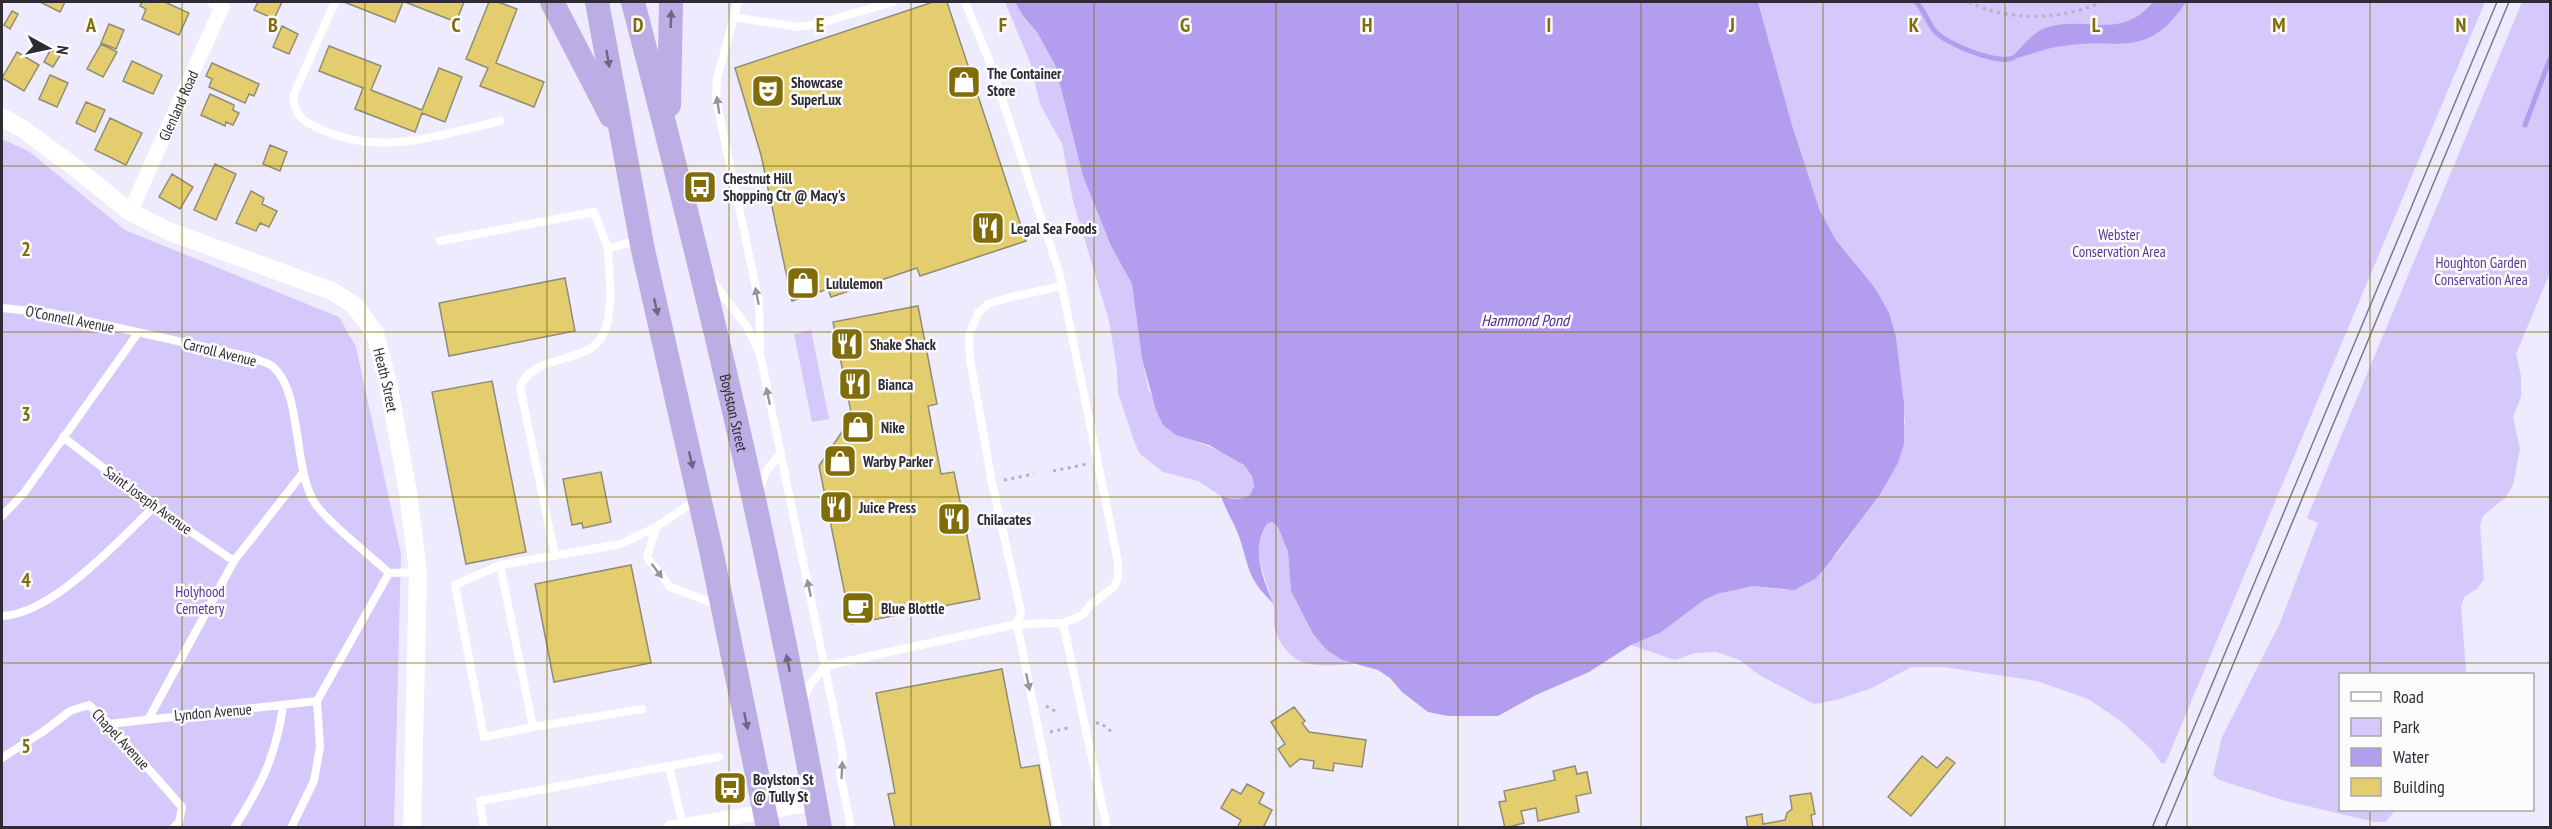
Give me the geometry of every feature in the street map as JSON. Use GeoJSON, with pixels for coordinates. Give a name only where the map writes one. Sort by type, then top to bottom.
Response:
{"type":"FeatureCollection","features":[{"type":"Feature","properties":{"kind":"highway"},"geometry":{"type":"LineString","coordinates":[[552,2],[565,32],[621,135]]}},
{"type":"Feature","properties":{"kind":"highway"},"geometry":{"type":"LineString","coordinates":[[597,2],[641,240],[723,607],[767,820]]}},
{"type":"Feature","properties":{"kind":"highway","name":"Boylston Street"},"geometry":{"type":"LineString","coordinates":[[633,2],[698,254],[758,519],[820,828]]}},
{"type":"Feature","properties":{"kind":"highway"},"geometry":{"type":"LineString","coordinates":[[669,141],[671,2]]}},
{"type":"Feature","properties":{"kind":"street","name":"Glenland Road"},"geometry":{"type":"LineString","coordinates":[[130,212],[222,7],[215,2]]}},
{"type":"Feature","properties":{"kind":"street","name":"Heath Street"},"geometry":{"type":"LineString","coordinates":[[2,117],[65,159],[130,212],[168,231],[332,291],[354,305],[375,333],[389,388],[408,493],[418,572],[412,828]]}},
{"type":"Feature","properties":{"kind":"street"},"geometry":{"type":"LineString","coordinates":[[679,827],[767,820],[815,803]]}},
{"type":"Feature","properties":{"kind":"lane"},"geometry":{"type":"LineString","coordinates":[[335,2],[294,94],[293,103],[302,119],[325,132],[362,143],[378,144],[414,140],[500,121]]}},
{"type":"Feature","properties":{"kind":"lane"},"geometry":{"type":"LineString","coordinates":[[738,2],[717,78],[716,99],[759,302],[760,354],[843,755],[840,773],[851,828]]}},
{"type":"Feature","properties":{"kind":"lane"},"geometry":{"type":"LineString","coordinates":[[734,16],[797,27],[817,24],[893,2]]}},
{"type":"Feature","properties":{"kind":"lane"},"geometry":{"type":"LineString","coordinates":[[800,726],[805,695],[809,686],[825,666],[1017,624],[1063,623],[1084,614],[1089,606],[1114,587],[1119,571],[1062,286],[1051,243],[989,60],[965,2]]}},
{"type":"Feature","properties":{"kind":"lane"},"geometry":{"type":"LineString","coordinates":[[440,241],[594,212],[608,248],[609,306],[605,331],[589,350],[534,369],[523,380],[520,387],[555,556]]}},
{"type":"Feature","properties":{"kind":"lane"},"geometry":{"type":"LineString","coordinates":[[608,248],[641,240]]}},
{"type":"Feature","properties":{"kind":"lane"},"geometry":{"type":"LineString","coordinates":[[698,254],[711,279],[747,327],[760,354]]}},
{"type":"Feature","properties":{"kind":"lane"},"geometry":{"type":"LineString","coordinates":[[1058,828],[1017,624],[1021,612],[992,483],[970,360],[969,335],[978,313],[988,304],[1062,286]]}},
{"type":"Feature","properties":{"kind":"lane","name":"O'Connell Avenue"},"geometry":{"type":"LineString","coordinates":[[2,308],[51,313],[138,333]]}},
{"type":"Feature","properties":{"kind":"lane"},"geometry":{"type":"LineString","coordinates":[[2,516],[24,493],[138,333]]}},
{"type":"Feature","properties":{"kind":"lane","name":"Carroll Avenue"},"geometry":{"type":"LineString","coordinates":[[138,333],[240,355],[272,366],[284,383],[291,403],[302,474],[313,502],[389,573]]}},
{"type":"Feature","properties":{"kind":"lane","name":"Saint Joseph Avenue"},"geometry":{"type":"LineString","coordinates":[[63,437],[154,507],[234,561]]}},
{"type":"Feature","properties":{"kind":"lane"},"geometry":{"type":"LineString","coordinates":[[758,519],[760,483],[781,453]]}},
{"type":"Feature","properties":{"kind":"lane"},"geometry":{"type":"LineString","coordinates":[[149,718],[234,561],[302,474]]}},
{"type":"Feature","properties":{"kind":"lane"},"geometry":{"type":"LineString","coordinates":[[642,709],[484,736],[455,585],[500,565],[621,544],[656,527],[699,498]]}},
{"type":"Feature","properties":{"kind":"lane"},"geometry":{"type":"LineString","coordinates":[[2,616],[15,615],[72,585],[154,507]]}},
{"type":"Feature","properties":{"kind":"lane"},"geometry":{"type":"LineString","coordinates":[[656,527],[647,557],[670,587],[723,607]]}},
{"type":"Feature","properties":{"kind":"lane"},"geometry":{"type":"LineString","coordinates":[[500,565],[533,727]]}},
{"type":"Feature","properties":{"kind":"lane"},"geometry":{"type":"LineString","coordinates":[[291,828],[314,781],[321,747],[317,701],[389,573],[418,572]]}},
{"type":"Feature","properties":{"kind":"lane"},"geometry":{"type":"LineString","coordinates":[[1063,623],[1107,828]]}},
{"type":"Feature","properties":{"kind":"lane","name":"Lyndon Avenue"},"geometry":{"type":"LineString","coordinates":[[109,723],[317,701]]}},
{"type":"Feature","properties":{"kind":"lane","name":"Chapel Avenue"},"geometry":{"type":"LineString","coordinates":[[2,758],[44,732],[70,711],[89,705],[109,723],[182,807],[179,826]]}},
{"type":"Feature","properties":{"kind":"lane"},"geometry":{"type":"LineString","coordinates":[[234,828],[248,807],[269,765],[278,741],[283,706]]}},
{"type":"Feature","properties":{"kind":"lane"},"geometry":{"type":"LineString","coordinates":[[484,828],[480,801],[719,757]]}},
{"type":"Feature","properties":{"kind":"lane"},"geometry":{"type":"LineString","coordinates":[[669,766],[679,827]]}},
{"type":"Feature","properties":{"kind":"path"},"geometry":{"type":"LineString","coordinates":[[1970,2],[1982,8],[2015,16],[2066,13],[2102,2]]}},
{"type":"Feature","properties":{"kind":"path"},"geometry":{"type":"LineString","coordinates":[[1053,471],[1087,464]]}},
{"type":"Feature","properties":{"kind":"path"},"geometry":{"type":"LineString","coordinates":[[1002,480],[1034,474]]}},
{"type":"Feature","properties":{"kind":"path"},"geometry":{"type":"LineString","coordinates":[[1095,723],[1101,723],[1114,734]]}},
{"type":"Feature","properties":{"kind":"path"},"geometry":{"type":"LineString","coordinates":[[1045,734],[1074,727]]}},
{"type":"Feature","properties":{"kind":"green space"},"geometry":{"type":"Polygon","coordinates":[[[1005,2],[1015,2],[1023,16],[1037,32],[1055,65],[1083,176],[1111,246],[1132,284],[1149,392],[1193,440],[1227,454],[1244,465],[1252,476],[1254,486],[1250,495],[1242,499],[1232,500],[1221,496],[1198,481],[1163,472],[1140,454],[1118,393],[1117,370],[1109,321],[1073,201],[1062,144],[1040,104],[1030,62],[1005,2]]]}},
{"type":"Feature","properties":{"kind":"green space","name":"Webster Conservation Area"},"geometry":{"type":"Polygon","coordinates":[[[1758,2],[2485,2],[2165,764],[2161,763],[2152,750],[2122,722],[2088,699],[2037,681],[1943,667],[1911,667],[1872,688],[1836,700],[1814,704],[1759,675],[1740,660],[1716,652],[1695,653],[1675,660],[1631,645],[1660,633],[1704,600],[1717,594],[1753,586],[1786,590],[1836,555],[1879,496],[1905,423],[1896,337],[1875,288],[1836,240],[1820,211],[1792,125],[1758,2]]]}},
{"type":"Feature","properties":{"kind":"green space","name":"Houghton Garden Conservation Area"},"geometry":{"type":"Polygon","coordinates":[[[2522,2],[2550,2],[2550,273],[2516,354],[2521,376],[2521,397],[2513,417],[2520,449],[2513,485],[2506,497],[2483,516],[2480,525],[2484,579],[2477,589],[2465,596],[2461,606],[2466,670],[2464,673],[2339,673],[2339,811],[2393,811],[2386,822],[2375,822],[2286,801],[2219,780],[2213,775],[2222,737],[2280,623],[2318,523],[2307,518],[2522,2]]]}},
{"type":"Feature","properties":{"kind":"green space","name":"Holyhood Cemetery"},"geometry":{"type":"Polygon","coordinates":[[[2,139],[30,152],[125,230],[339,317],[356,347],[401,554],[394,827],[2,828],[2,139]]]}},
{"type":"Feature","properties":{"kind":"green space"},"geometry":{"type":"Polygon","coordinates":[[[811,330],[829,419],[812,422],[794,334],[811,330]]]}},
{"type":"Feature","properties":{"kind":"green space"},"geometry":{"type":"Polygon","coordinates":[[[1272,522],[1278,527],[1288,552],[1291,591],[1313,634],[1342,660],[1353,664],[1304,663],[1289,653],[1278,638],[1274,620],[1274,605],[1263,574],[1259,554],[1262,534],[1267,524],[1272,522]]]}},
{"type":"Feature","properties":{"kind":"water","name":"Hammond Pond"},"geometry":{"type":"Polygon","coordinates":[[[1015,2],[1758,2],[1792,125],[1820,211],[1836,240],[1875,288],[1889,313],[1896,337],[1904,404],[1904,444],[1898,463],[1879,496],[1815,579],[1794,590],[1753,586],[1717,594],[1704,600],[1660,633],[1631,645],[1589,672],[1536,695],[1498,716],[1448,716],[1428,712],[1402,692],[1390,678],[1378,670],[1342,660],[1327,650],[1313,634],[1291,591],[1288,552],[1278,527],[1272,522],[1267,524],[1262,533],[1259,553],[1262,575],[1274,604],[1265,595],[1254,581],[1238,533],[1221,496],[1236,499],[1250,495],[1254,486],[1252,476],[1244,465],[1209,445],[1176,435],[1163,425],[1156,410],[1142,359],[1132,284],[1111,246],[1083,176],[1055,65],[1037,32],[1023,16],[1015,2]]]}},
{"type":"Feature","properties":{"kind":"water"},"geometry":{"type":"Polygon","coordinates":[[[2153,2],[2186,2],[2172,20],[2145,39],[2131,43],[2062,46],[2008,60],[2033,35],[2043,29],[2058,25],[2101,25],[2127,21],[2140,14],[2153,2]]]}},
{"type":"Feature","properties":{"kind":"building"},"geometry":{"type":"Polygon","coordinates":[[[40,2],[65,2],[60,12],[40,2]]]}},
{"type":"Feature","properties":{"kind":"building"},"geometry":{"type":"Polygon","coordinates":[[[142,2],[165,2],[189,13],[179,35],[142,19],[146,9],[140,6],[142,2]]]}},
{"type":"Feature","properties":{"kind":"building"},"geometry":{"type":"Polygon","coordinates":[[[258,2],[282,2],[274,19],[254,10],[258,2]]]}},
{"type":"Feature","properties":{"kind":"building"},"geometry":{"type":"Polygon","coordinates":[[[344,2],[403,2],[395,22],[344,2]]]}},
{"type":"Feature","properties":{"kind":"building"},"geometry":{"type":"Polygon","coordinates":[[[405,2],[464,2],[456,22],[405,2]]]}},
{"type":"Feature","properties":{"kind":"building"},"geometry":{"type":"Polygon","coordinates":[[[489,2],[498,2],[517,9],[496,63],[544,82],[534,107],[480,86],[488,68],[466,59],[489,2]]]}},
{"type":"Feature","properties":{"kind":"building"},"geometry":{"type":"Polygon","coordinates":[[[933,2],[947,2],[1026,241],[920,276],[917,268],[831,297],[828,289],[792,301],[761,155],[735,68],[933,2]]]}},
{"type":"Feature","properties":{"kind":"building"},"geometry":{"type":"Polygon","coordinates":[[[12,11],[18,14],[10,29],[4,25],[12,11]]]}},
{"type":"Feature","properties":{"kind":"building"},"geometry":{"type":"Polygon","coordinates":[[[109,24],[124,30],[116,49],[101,43],[109,24]]]}},
{"type":"Feature","properties":{"kind":"building"},"geometry":{"type":"Polygon","coordinates":[[[282,26],[298,34],[289,54],[273,47],[282,26]]]}},
{"type":"Feature","properties":{"kind":"building"},"geometry":{"type":"Polygon","coordinates":[[[101,44],[117,52],[103,77],[87,69],[101,44]]]}},
{"type":"Feature","properties":{"kind":"building"},"geometry":{"type":"Polygon","coordinates":[[[329,46],[381,66],[371,90],[422,110],[439,68],[462,77],[445,122],[422,113],[415,132],[355,109],[363,88],[319,71],[329,46]]]}},
{"type":"Feature","properties":{"kind":"building"},"geometry":{"type":"Polygon","coordinates":[[[51,49],[61,54],[53,67],[44,62],[51,49]]]}},
{"type":"Feature","properties":{"kind":"building"},"geometry":{"type":"Polygon","coordinates":[[[17,52],[39,65],[24,91],[2,78],[17,52]]]}},
{"type":"Feature","properties":{"kind":"building"},"geometry":{"type":"Polygon","coordinates":[[[132,61],[162,75],[153,94],[123,81],[132,61]]]}},
{"type":"Feature","properties":{"kind":"building"},"geometry":{"type":"Polygon","coordinates":[[[212,63],[259,84],[254,96],[249,94],[245,103],[209,87],[212,79],[206,76],[212,63]]]}},
{"type":"Feature","properties":{"kind":"building"},"geometry":{"type":"Polygon","coordinates":[[[50,75],[68,83],[57,107],[39,99],[50,75]]]}},
{"type":"Feature","properties":{"kind":"building"},"geometry":{"type":"Polygon","coordinates":[[[210,94],[234,105],[233,110],[239,113],[233,125],[226,122],[225,126],[201,115],[210,94]]]}},
{"type":"Feature","properties":{"kind":"building"},"geometry":{"type":"Polygon","coordinates":[[[86,102],[105,110],[95,132],[76,123],[86,102]]]}},
{"type":"Feature","properties":{"kind":"building"},"geometry":{"type":"Polygon","coordinates":[[[110,118],[142,133],[126,165],[95,150],[110,118]]]}},
{"type":"Feature","properties":{"kind":"building"},"geometry":{"type":"Polygon","coordinates":[[[270,145],[287,152],[280,171],[263,164],[270,145]]]}},
{"type":"Feature","properties":{"kind":"building"},"geometry":{"type":"Polygon","coordinates":[[[215,164],[236,174],[216,220],[194,210],[215,164]]]}},
{"type":"Feature","properties":{"kind":"building"},"geometry":{"type":"Polygon","coordinates":[[[172,174],[193,187],[180,209],[159,197],[172,174]]]}},
{"type":"Feature","properties":{"kind":"building"},"geometry":{"type":"Polygon","coordinates":[[[251,191],[264,198],[262,204],[277,211],[269,227],[260,223],[256,231],[236,223],[251,191]]]}},
{"type":"Feature","properties":{"kind":"building"},"geometry":{"type":"Polygon","coordinates":[[[565,278],[575,331],[449,356],[439,303],[565,278]]]}},
{"type":"Feature","properties":{"kind":"building"},"geometry":{"type":"Polygon","coordinates":[[[918,306],[937,404],[928,406],[941,474],[954,472],[980,599],[851,624],[819,466],[852,417],[833,322],[918,306]]]}},
{"type":"Feature","properties":{"kind":"building"},"geometry":{"type":"Polygon","coordinates":[[[492,381],[526,552],[466,564],[432,392],[492,381]]]}},
{"type":"Feature","properties":{"kind":"building"},"geometry":{"type":"Polygon","coordinates":[[[601,472],[611,522],[583,528],[582,523],[572,525],[563,479],[601,472]]]}},
{"type":"Feature","properties":{"kind":"building"},"geometry":{"type":"Polygon","coordinates":[[[631,565],[651,663],[554,682],[535,584],[631,565]]]}},
{"type":"Feature","properties":{"kind":"building"},"geometry":{"type":"Polygon","coordinates":[[[1002,669],[1021,768],[1039,765],[1051,828],[895,828],[888,794],[895,793],[876,693],[1002,669]]]}},
{"type":"Feature","properties":{"kind":"building"},"geometry":{"type":"Polygon","coordinates":[[[1294,707],[1305,721],[1302,723],[1309,732],[1366,740],[1362,767],[1334,763],[1333,771],[1313,768],[1314,761],[1300,759],[1290,767],[1278,749],[1285,744],[1271,722],[1294,707]]]}},
{"type":"Feature","properties":{"kind":"building"},"geometry":{"type":"Polygon","coordinates":[[[1922,756],[1937,768],[1947,757],[1955,763],[1911,816],[1888,797],[1922,756]]]}},
{"type":"Feature","properties":{"kind":"building"},"geometry":{"type":"Polygon","coordinates":[[[1575,766],[1577,774],[1587,772],[1591,793],[1576,796],[1579,812],[1538,821],[1536,808],[1521,811],[1524,823],[1505,828],[1499,802],[1506,801],[1504,791],[1555,780],[1553,771],[1575,766]]]}},
{"type":"Feature","properties":{"kind":"building"},"geometry":{"type":"Polygon","coordinates":[[[1247,784],[1264,793],[1259,803],[1272,810],[1263,828],[1237,828],[1241,820],[1221,808],[1232,789],[1241,794],[1247,784]]]}},
{"type":"Feature","properties":{"kind":"building"},"geometry":{"type":"Polygon","coordinates":[[[1811,793],[1815,814],[1811,815],[1813,828],[1748,828],[1746,817],[1762,814],[1763,824],[1785,820],[1787,813],[1792,809],[1790,796],[1811,793]]]}},
{"type":"Feature","properties":{"kind":"waterway"},"geometry":{"type":"LineString","coordinates":[[1916,2],[1934,30],[1948,41],[1984,56],[2013,58]]}},
{"type":"Feature","properties":{"kind":"waterway"},"geometry":{"type":"LineString","coordinates":[[2525,125],[2550,59]]}},
{"type":"Feature","properties":{"kind":"tram line"},"geometry":{"type":"LineString","coordinates":[[2152,828],[2497,2]]}},
{"type":"Feature","properties":{"kind":"tram line"},"geometry":{"type":"LineString","coordinates":[[2165,828],[2509,2]]}},
{"type":"Feature","properties":{"kind":"place","name":"The Container Store"},"geometry":{"type":"Point","coordinates":[964,82]}},
{"type":"Feature","properties":{"kind":"place","name":"Showcase SuperLux"},"geometry":{"type":"Point","coordinates":[768,91]}},
{"type":"Feature","properties":{"kind":"place","name":"Chestnut Hill Shopping Ctr @ Macy's"},"geometry":{"type":"Point","coordinates":[700,187]}},
{"type":"Feature","properties":{"kind":"place","name":"Legal Sea Foods"},"geometry":{"type":"Point","coordinates":[988,228]}},
{"type":"Feature","properties":{"kind":"place","name":"Lululemon"},"geometry":{"type":"Point","coordinates":[803,283]}},
{"type":"Feature","properties":{"kind":"place","name":"Shake Shack"},"geometry":{"type":"Point","coordinates":[847,344]}},
{"type":"Feature","properties":{"kind":"place","name":"Bianca"},"geometry":{"type":"Point","coordinates":[855,384]}},
{"type":"Feature","properties":{"kind":"place","name":"Nike"},"geometry":{"type":"Point","coordinates":[858,427]}},
{"type":"Feature","properties":{"kind":"place","name":"Warby Parker"},"geometry":{"type":"Point","coordinates":[840,461]}},
{"type":"Feature","properties":{"kind":"place","name":"Juice Press"},"geometry":{"type":"Point","coordinates":[836,507]}},
{"type":"Feature","properties":{"kind":"place","name":"Chilacates"},"geometry":{"type":"Point","coordinates":[954,519]}},
{"type":"Feature","properties":{"kind":"place","name":"Blue Blottle"},"geometry":{"type":"Point","coordinates":[858,608]}},
{"type":"Feature","properties":{"kind":"place","name":"Boylston St @ Tully St"},"geometry":{"type":"Point","coordinates":[730,788]}}]}
